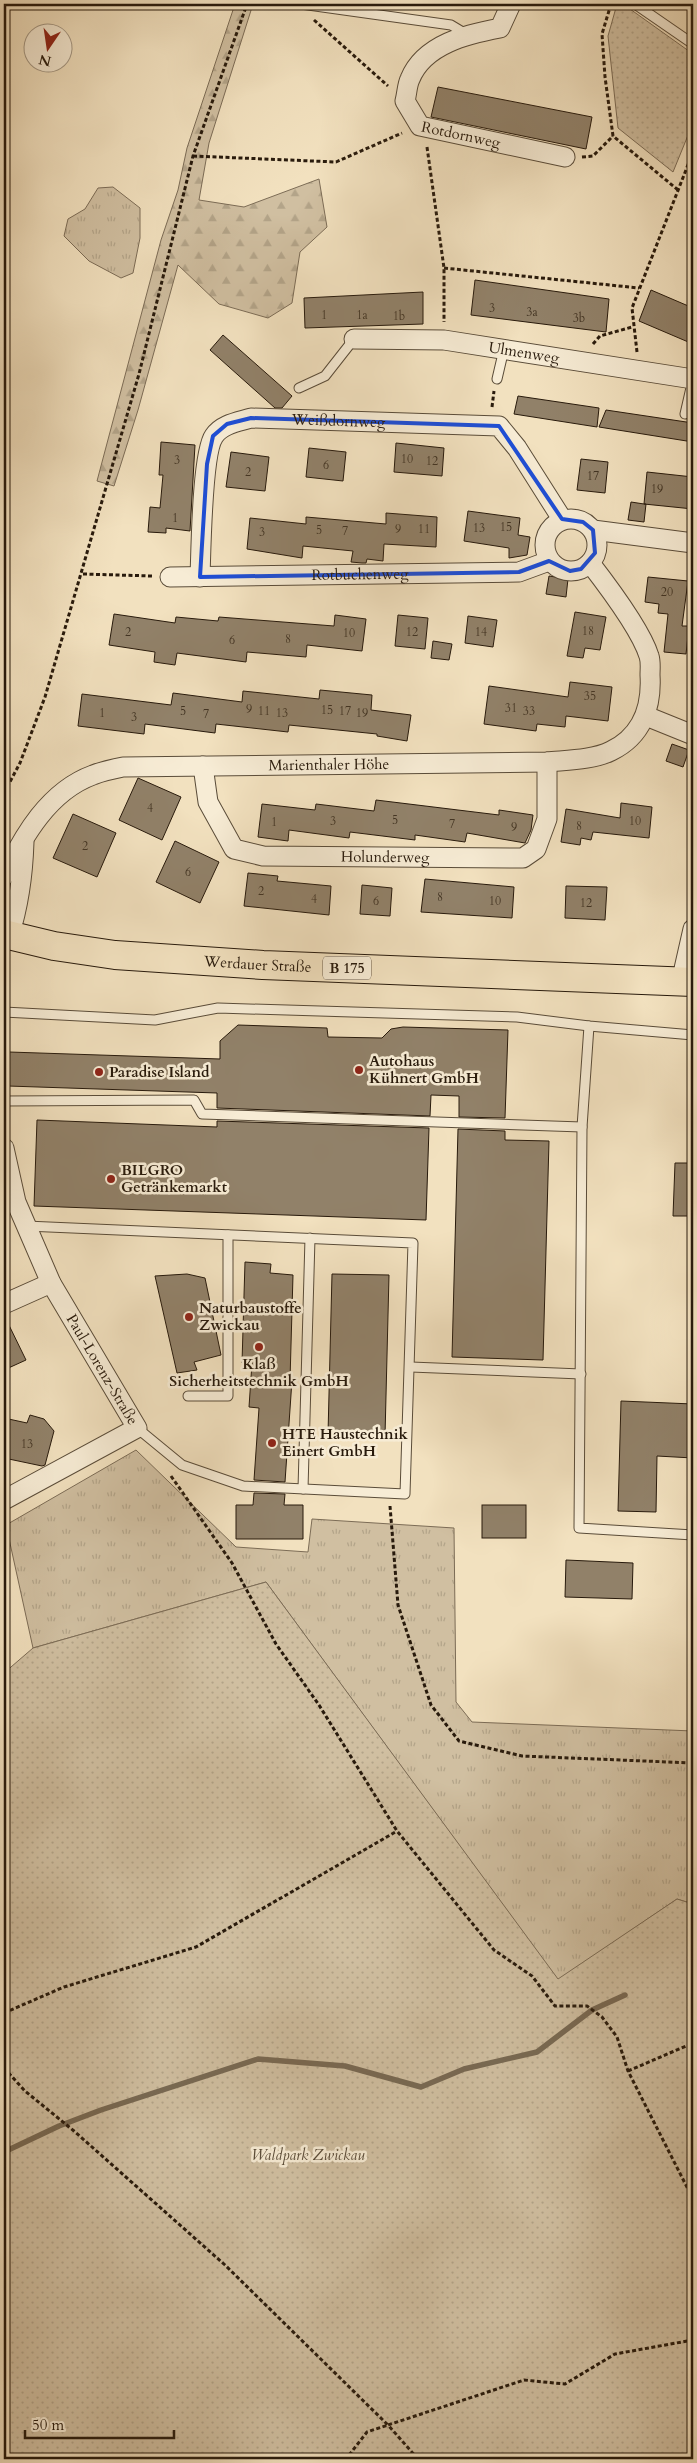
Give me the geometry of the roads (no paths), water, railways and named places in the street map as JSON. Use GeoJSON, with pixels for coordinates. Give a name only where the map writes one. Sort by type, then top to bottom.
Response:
{"type":"FeatureCollection","features":[{"type":"Feature","properties":{"kind":"main road","name":"Werdauer Straße"},"geometry":{"type":"LineString","coordinates":[[6,935],[54,946],[115,955],[263,965],[687,982]]}},
{"type":"Feature","properties":{"kind":"street"},"geometry":{"type":"LineString","coordinates":[[466,34],[500,28],[511,4]]}},
{"type":"Feature","properties":{"kind":"street","name":"Rotdornweg"},"geometry":{"type":"LineString","coordinates":[[466,34],[427,55],[410,78],[405,101],[420,126],[566,157]]}},
{"type":"Feature","properties":{"kind":"street","name":"Ulmenweg"},"geometry":{"type":"LineString","coordinates":[[354,339],[444,340],[640,369],[693,379]]}},
{"type":"Feature","properties":{"kind":"street","name":"Weißdornweg"},"geometry":{"type":"LineString","coordinates":[[200,577],[207,464],[214,436],[227,424],[251,418],[498,426],[517,448],[562,519]]}},
{"type":"Feature","properties":{"kind":"street"},"geometry":{"type":"LineString","coordinates":[[593,530],[596,541],[595,553],[590,563],[581,569],[570,571],[549,561],[545,544],[553,526],[562,519],[571,518],[583,522],[593,530],[693,543]]}},
{"type":"Feature","properties":{"kind":"street","name":"Rotbuchenweg"},"geometry":{"type":"LineString","coordinates":[[170,577],[519,572],[549,561]]}},
{"type":"Feature","properties":{"kind":"street","name":"Marienthaler Höhe"},"geometry":{"type":"LineString","coordinates":[[6,868],[36,820],[69,787],[93,775],[123,767],[547,762],[578,759],[610,751],[631,737],[646,716],[651,695],[650,657],[637,632],[590,563]]}},
{"type":"Feature","properties":{"kind":"street"},"geometry":{"type":"LineString","coordinates":[[646,716],[693,735]]}},
{"type":"Feature","properties":{"kind":"street","name":"Holunderweg"},"geometry":{"type":"LineString","coordinates":[[203,766],[208,802],[234,850],[263,856],[523,858],[536,849],[547,819],[547,762]]}},
{"type":"Feature","properties":{"kind":"street","name":"Marienthaler Höhe"},"geometry":{"type":"LineString","coordinates":[[6,935],[16,913],[23,869],[24,840]]}},
{"type":"Feature","properties":{"kind":"street"},"geometry":{"type":"LineString","coordinates":[[687,982],[693,929]]}},
{"type":"Feature","properties":{"kind":"street","name":"Paul-Lorenz-Straße"},"geometry":{"type":"LineString","coordinates":[[4,1148],[10,1204],[25,1226],[51,1283],[137,1428],[4,1500]]}},
{"type":"Feature","properties":{"kind":"street"},"geometry":{"type":"LineString","coordinates":[[4,1304],[51,1283]]}},
{"type":"Feature","properties":{"kind":"lane"},"geometry":{"type":"LineString","coordinates":[[302,4],[451,25],[466,34]]}},
{"type":"Feature","properties":{"kind":"lane"},"geometry":{"type":"LineString","coordinates":[[635,4],[693,44]]}},
{"type":"Feature","properties":{"kind":"lane"},"geometry":{"type":"LineString","coordinates":[[299,388],[325,376],[354,339]]}},
{"type":"Feature","properties":{"kind":"lane"},"geometry":{"type":"LineString","coordinates":[[497,379],[504,349]]}},
{"type":"Feature","properties":{"kind":"lane"},"geometry":{"type":"LineString","coordinates":[[685,414],[693,379]]}},
{"type":"Feature","properties":{"kind":"lane"},"geometry":{"type":"LineString","coordinates":[[4,1012],[155,1020],[218,1008],[517,1017],[589,1026],[693,1035]]}},
{"type":"Feature","properties":{"kind":"lane"},"geometry":{"type":"LineString","coordinates":[[589,1026],[582,1127],[579,1528],[693,1535]]}},
{"type":"Feature","properties":{"kind":"lane"},"geometry":{"type":"LineString","coordinates":[[4,1100],[194,1100],[202,1114],[582,1127]]}},
{"type":"Feature","properties":{"kind":"lane"},"geometry":{"type":"LineString","coordinates":[[25,1226],[413,1243],[411,1367],[405,1494],[243,1486],[182,1465],[137,1428]]}},
{"type":"Feature","properties":{"kind":"lane"},"geometry":{"type":"LineString","coordinates":[[188,1396],[228,1396],[228,1235]]}},
{"type":"Feature","properties":{"kind":"lane"},"geometry":{"type":"LineString","coordinates":[[303,1489],[310,1238]]}},
{"type":"Feature","properties":{"kind":"lane"},"geometry":{"type":"LineString","coordinates":[[411,1367],[581,1374]]}},
{"type":"Feature","properties":{"kind":"waterway"},"geometry":{"type":"LineString","coordinates":[[4,2152],[59,2126],[101,2110],[258,2059],[345,2066],[421,2087],[464,2069],[537,2052],[592,2010],[625,1995]]}},
{"type":"Feature","properties":{"kind":"place","name":"Autohaus Kühnert GmbH"},"geometry":{"type":"Point","coordinates":[359,1070]}},
{"type":"Feature","properties":{"kind":"place","name":"Paradise Island"},"geometry":{"type":"Point","coordinates":[99,1072]}},
{"type":"Feature","properties":{"kind":"place","name":"BILGRO Getränkemarkt"},"geometry":{"type":"Point","coordinates":[111,1179]}},
{"type":"Feature","properties":{"kind":"place","name":"Naturbaustoffe Zwickau"},"geometry":{"type":"Point","coordinates":[189,1317]}},
{"type":"Feature","properties":{"kind":"place","name":"Klaß Sicherheitstechnik GmbH"},"geometry":{"type":"Point","coordinates":[259,1347]}},
{"type":"Feature","properties":{"kind":"place","name":"HTE Haustechnik Einert GmbH"},"geometry":{"type":"Point","coordinates":[272,1443]}},
{"type":"Feature","properties":{"kind":"park label","name":"Waldpark Zwickau"},"geometry":{"type":"Point","coordinates":[308,2155]}}]}
